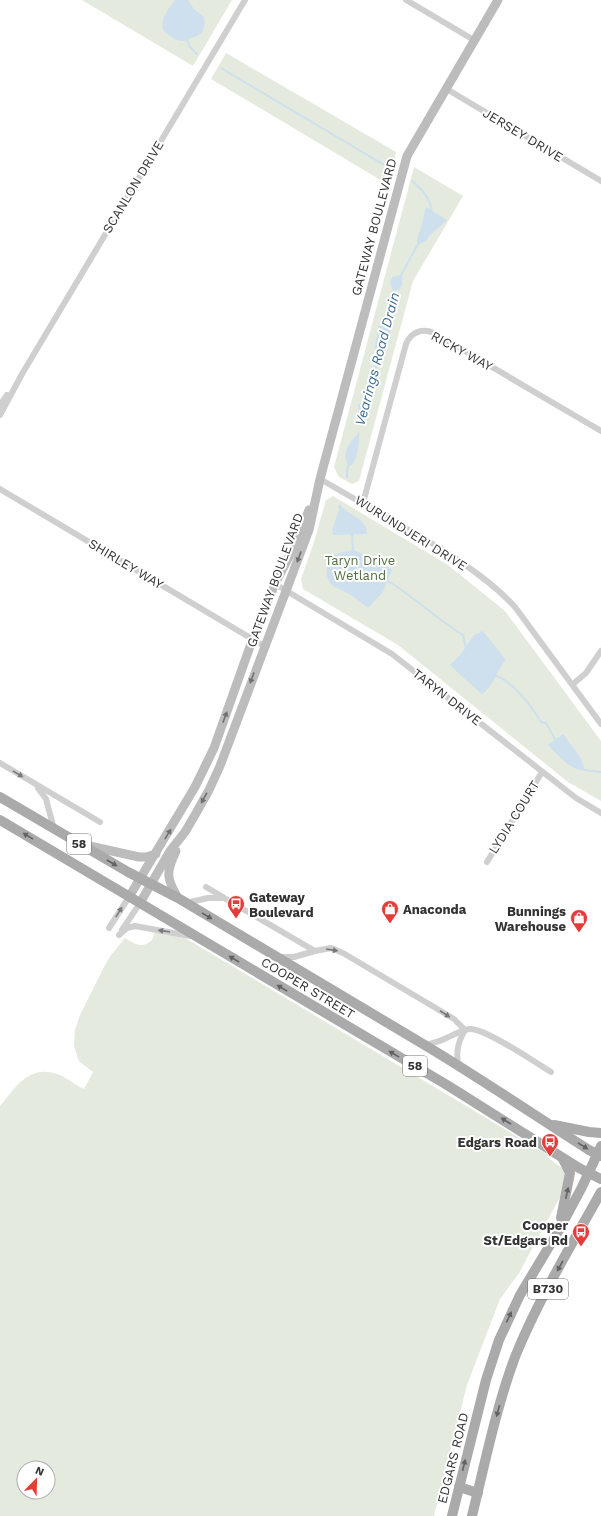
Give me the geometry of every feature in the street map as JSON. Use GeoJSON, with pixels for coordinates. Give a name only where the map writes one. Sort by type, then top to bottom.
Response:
{"type":"FeatureCollection","features":[{"type":"Feature","properties":{"kind":"main road","name":"COOPER STREET"},"geometry":{"type":"LineString","coordinates":[[0,796],[140,879],[182,901],[458,1065],[548,1124],[600,1152]]}},
{"type":"Feature","properties":{"kind":"main road","name":"COOPER STREET"},"geometry":{"type":"LineString","coordinates":[[0,820],[447,1085],[562,1157],[601,1179]]}},
{"type":"Feature","properties":{"kind":"main road"},"geometry":{"type":"LineString","coordinates":[[548,1124],[589,1132],[601,1132]]}},
{"type":"Feature","properties":{"kind":"main road","name":"EDGARS ROAD"},"geometry":{"type":"LineString","coordinates":[[452,1516],[486,1380],[499,1340],[520,1295],[559,1230],[600,1152]]}},
{"type":"Feature","properties":{"kind":"main road"},"geometry":{"type":"LineString","coordinates":[[559,1230],[570,1173],[562,1157]]}},
{"type":"Feature","properties":{"kind":"main road","name":"B730"},"geometry":{"type":"LineString","coordinates":[[472,1516],[500,1407],[515,1358],[543,1298],[597,1206],[601,1192]]}},
{"type":"Feature","properties":{"kind":"main road"},"geometry":{"type":"LineString","coordinates":[[459,1487],[478,1493]]}},
{"type":"Feature","properties":{"kind":"street","name":"SCANLON DRIVE"},"geometry":{"type":"LineString","coordinates":[[0,415],[22,374],[245,0]]}},
{"type":"Feature","properties":{"kind":"street"},"geometry":{"type":"LineString","coordinates":[[406,0],[474,40]]}},
{"type":"Feature","properties":{"kind":"street","name":"GATEWAY BOULEVARD"},"geometry":{"type":"LineString","coordinates":[[140,903],[170,851],[185,832],[209,790],[226,751],[264,646],[309,530],[320,478],[407,156],[445,88],[498,0]]}},
{"type":"Feature","properties":{"kind":"street","name":"JERSEY DRIVE"},"geometry":{"type":"LineString","coordinates":[[445,88],[601,181]]}},
{"type":"Feature","properties":{"kind":"street","name":"RICKY WAY"},"geometry":{"type":"LineString","coordinates":[[363,503],[406,344],[410,336],[419,331],[424,330],[434,333],[601,431]]}},
{"type":"Feature","properties":{"kind":"street","name":"SCANLON DRIVE"},"geometry":{"type":"LineString","coordinates":[[0,405],[22,374]]}},
{"type":"Feature","properties":{"kind":"street","name":"GATEWAY BOULEVARD"},"geometry":{"type":"LineString","coordinates":[[129,896],[196,787],[214,748],[252,640],[275,584],[302,528],[320,478]]}},
{"type":"Feature","properties":{"kind":"street","name":"WURUNDJERI DRIVE"},"geometry":{"type":"LineString","coordinates":[[320,478],[446,552],[502,594],[515,607],[601,724]]}},
{"type":"Feature","properties":{"kind":"street","name":"SHIRLEY WAY"},"geometry":{"type":"LineString","coordinates":[[0,489],[264,646]]}},
{"type":"Feature","properties":{"kind":"street","name":"TARYN DRIVE"},"geometry":{"type":"LineString","coordinates":[[275,584],[392,654],[576,798],[601,813]]}},
{"type":"Feature","properties":{"kind":"street"},"geometry":{"type":"LineString","coordinates":[[573,684],[586,673],[601,651]]}},
{"type":"Feature","properties":{"kind":"street"},"geometry":{"type":"LineString","coordinates":[[214,748],[226,751]]}},
{"type":"Feature","properties":{"kind":"street"},"geometry":{"type":"LineString","coordinates":[[0,763],[100,822]]}},
{"type":"Feature","properties":{"kind":"street","name":"LYDIA COURT"},"geometry":{"type":"LineString","coordinates":[[486,862],[542,772]]}},
{"type":"Feature","properties":{"kind":"street"},"geometry":{"type":"LineString","coordinates":[[36,785],[46,800],[54,829]]}},
{"type":"Feature","properties":{"kind":"street"},"geometry":{"type":"LineString","coordinates":[[185,832],[171,862],[169,882],[182,901],[224,898]]}},
{"type":"Feature","properties":{"kind":"street"},"geometry":{"type":"LineString","coordinates":[[78,843],[139,857],[146,857],[156,854]]}},
{"type":"Feature","properties":{"kind":"street"},"geometry":{"type":"LineString","coordinates":[[206,887],[315,951]]}},
{"type":"Feature","properties":{"kind":"street"},"geometry":{"type":"LineString","coordinates":[[109,928],[129,896]]}},
{"type":"Feature","properties":{"kind":"street"},"geometry":{"type":"LineString","coordinates":[[140,903],[119,935],[127,928],[135,926],[182,934],[201,940]]}},
{"type":"Feature","properties":{"kind":"street","name":"COOPER STREET"},"geometry":{"type":"LineString","coordinates":[[276,957],[294,957],[331,948],[343,953],[454,1019],[465,1030]]}},
{"type":"Feature","properties":{"kind":"street"},"geometry":{"type":"LineString","coordinates":[[423,1044],[440,1042],[465,1030],[472,1029],[482,1031],[551,1072]]}},
{"type":"Feature","properties":{"kind":"street"},"geometry":{"type":"LineString","coordinates":[[458,1065],[457,1048],[465,1030]]}},
{"type":"Feature","properties":{"kind":"green space"},"geometry":{"type":"Polygon","coordinates":[[[82,0],[232,0],[193,66],[82,0]]]}},
{"type":"Feature","properties":{"kind":"green space"},"geometry":{"type":"Polygon","coordinates":[[[226,53],[396,152],[389,185],[211,79],[226,53]]]}},
{"type":"Feature","properties":{"kind":"green space"},"geometry":{"type":"Polygon","coordinates":[[[414,167],[463,196],[413,281],[359,481],[352,484],[339,477],[334,467],[414,167]]]}},
{"type":"Feature","properties":{"kind":"green space","name":"Taryn Drive Wetland"},"geometry":{"type":"Polygon","coordinates":[[[333,496],[448,565],[505,611],[601,741],[601,801],[568,782],[398,645],[303,589],[301,579],[314,542],[326,500],[333,496]]]}},
{"type":"Feature","properties":{"kind":"green space"},"geometry":{"type":"Polygon","coordinates":[[[155,932],[184,938],[192,942],[548,1155],[547,1157],[566,1171],[560,1197],[519,1273],[500,1299],[467,1385],[434,1516],[0,1516],[0,1106],[17,1085],[38,1072],[57,1074],[84,1089],[93,1072],[80,1062],[74,1046],[75,1030],[80,1015],[111,955],[125,938],[138,945],[149,943],[155,932]]]}},
{"type":"Feature","properties":{"kind":"water"},"geometry":{"type":"Polygon","coordinates":[[[175,0],[188,0],[193,8],[204,17],[204,28],[201,33],[184,41],[179,41],[163,30],[162,26],[164,18],[175,0]]]}},
{"type":"Feature","properties":{"kind":"water"},"geometry":{"type":"Polygon","coordinates":[[[426,207],[447,220],[428,237],[427,240],[418,245],[418,237],[426,207]]]}},
{"type":"Feature","properties":{"kind":"water"},"geometry":{"type":"Polygon","coordinates":[[[400,275],[402,277],[402,285],[400,289],[394,291],[391,284],[392,277],[400,275]]]}},
{"type":"Feature","properties":{"kind":"water"},"geometry":{"type":"Polygon","coordinates":[[[385,318],[390,327],[390,337],[387,347],[381,355],[379,355],[376,352],[375,345],[378,328],[385,318]]]}},
{"type":"Feature","properties":{"kind":"water"},"geometry":{"type":"Polygon","coordinates":[[[369,391],[371,407],[367,418],[361,427],[358,405],[362,402],[369,391]]]}},
{"type":"Feature","properties":{"kind":"water"},"geometry":{"type":"Polygon","coordinates":[[[359,432],[357,452],[353,464],[349,466],[346,452],[350,443],[359,432]]]}},
{"type":"Feature","properties":{"kind":"water"},"geometry":{"type":"Polygon","coordinates":[[[340,504],[348,512],[361,520],[366,528],[367,534],[333,535],[332,529],[339,511],[338,506],[340,504]]]}},
{"type":"Feature","properties":{"kind":"water"},"geometry":{"type":"Polygon","coordinates":[[[352,550],[370,556],[392,570],[383,592],[368,608],[353,596],[331,584],[327,577],[327,569],[331,558],[336,554],[352,550]]]}},
{"type":"Feature","properties":{"kind":"water"},"geometry":{"type":"Polygon","coordinates":[[[483,631],[506,660],[489,688],[482,694],[450,665],[461,654],[474,635],[483,631]]]}},
{"type":"Feature","properties":{"kind":"water"},"geometry":{"type":"Polygon","coordinates":[[[563,734],[582,761],[584,770],[579,770],[569,765],[548,745],[563,734]]]}},
{"type":"Feature","properties":{"kind":"waterway","name":"Vearings Road Drain"},"geometry":{"type":"LineString","coordinates":[[186,38],[190,47],[197,54]]}},
{"type":"Feature","properties":{"kind":"waterway","name":"Vearings Road Drain"},"geometry":{"type":"LineString","coordinates":[[221,68],[391,169]]}},
{"type":"Feature","properties":{"kind":"waterway","name":"Vearings Road Drain"},"geometry":{"type":"LineString","coordinates":[[412,181],[426,195],[430,203],[432,213]]}},
{"type":"Feature","properties":{"kind":"waterway","name":"Vearings Road Drain"},"geometry":{"type":"LineString","coordinates":[[400,277],[418,244]]}},
{"type":"Feature","properties":{"kind":"waterway","name":"Vearings Road Drain"},"geometry":{"type":"LineString","coordinates":[[386,320],[388,308],[395,288]]}},
{"type":"Feature","properties":{"kind":"waterway","name":"Vearings Road Drain"},"geometry":{"type":"LineString","coordinates":[[369,392],[380,354]]}},
{"type":"Feature","properties":{"kind":"waterway","name":"Vearings Road Drain"},"geometry":{"type":"LineString","coordinates":[[347,478],[349,464]]}},
{"type":"Feature","properties":{"kind":"waterway","name":"Vearings Road Drain"},"geometry":{"type":"LineString","coordinates":[[352,533],[353,553]]}},
{"type":"Feature","properties":{"kind":"waterway","name":"Vearings Road Drain"},"geometry":{"type":"LineString","coordinates":[[386,580],[463,635],[466,648]]}},
{"type":"Feature","properties":{"kind":"waterway","name":"Vearings Road Drain"},"geometry":{"type":"LineString","coordinates":[[495,675],[502,678],[515,688],[532,708],[541,722],[546,723],[556,741]]}},
{"type":"Feature","properties":{"kind":"waterway","name":"Vearings Road Drain"},"geometry":{"type":"LineString","coordinates":[[583,768],[584,770],[601,772]]}},
{"type":"Feature","properties":{"kind":"place","name":"Gateway Boulevard"},"geometry":{"type":"Point","coordinates":[236,919]}},
{"type":"Feature","properties":{"kind":"place","name":"Anaconda"},"geometry":{"type":"Point","coordinates":[390,924]}},
{"type":"Feature","properties":{"kind":"place","name":"Bunnings Warehouse"},"geometry":{"type":"Point","coordinates":[579,933]}},
{"type":"Feature","properties":{"kind":"place","name":"Edgars Road"},"geometry":{"type":"Point","coordinates":[550,1157]}},
{"type":"Feature","properties":{"kind":"place","name":"Cooper St/Edgars Rd"},"geometry":{"type":"Point","coordinates":[581,1247]}}]}
